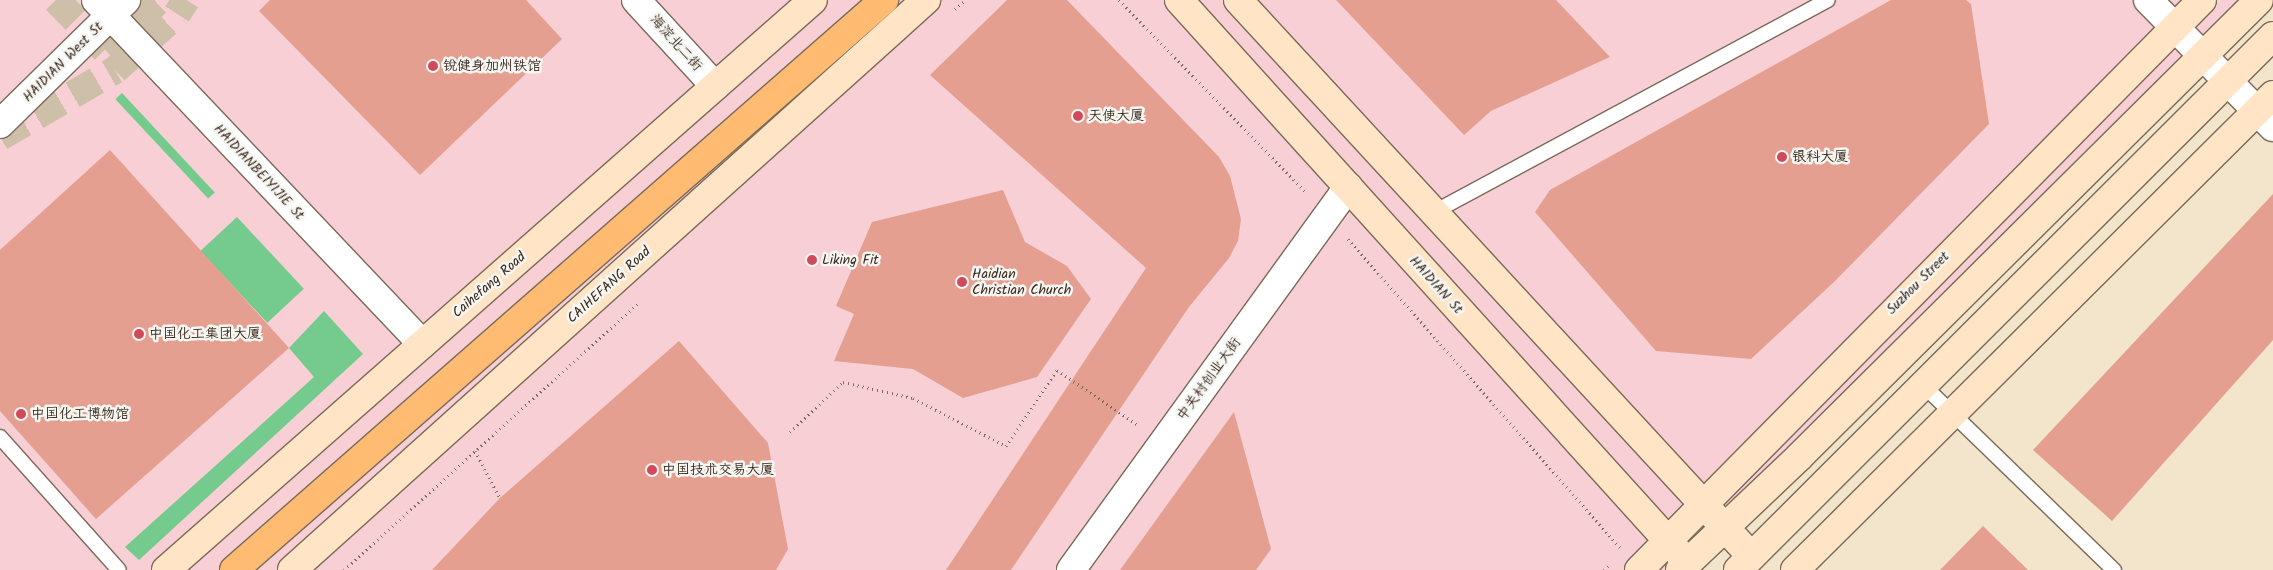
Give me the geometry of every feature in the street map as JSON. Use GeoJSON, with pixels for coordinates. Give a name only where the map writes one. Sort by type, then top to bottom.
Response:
{"type":"FeatureCollection","features":[{"type":"Feature","properties":{"kind":"highway"},"geometry":{"type":"LineString","coordinates":[[234,570],[473,364],[884,0]]}},
{"type":"Feature","properties":{"kind":"street","name":"海淀北二街"},"geometry":{"type":"LineString","coordinates":[[636,0],[715,86]]}},
{"type":"Feature","properties":{"kind":"street","name":"Caihefang Road"},"geometry":{"type":"LineString","coordinates":[[166,570],[813,0]]}},
{"type":"Feature","properties":{"kind":"street","name":"CAIHEFANG Road"},"geometry":{"type":"LineString","coordinates":[[292,570],[926,0]]}},
{"type":"Feature","properties":{"kind":"street","name":"HAIDIAN St"},"geometry":{"type":"LineString","coordinates":[[1179,0],[1667,540],[1687,567]]}},
{"type":"Feature","properties":{"kind":"street"},"geometry":{"type":"LineString","coordinates":[[1238,0],[1724,528],[1744,563],[2273,36]]}},
{"type":"Feature","properties":{"kind":"street"},"geometry":{"type":"LineString","coordinates":[[1795,570],[1953,413],[2268,111],[2228,82],[2148,0]]}},
{"type":"Feature","properties":{"kind":"street","name":"Suzhou Street"},"geometry":{"type":"LineString","coordinates":[[1627,560],[1667,540],[2202,0]]}},
{"type":"Feature","properties":{"kind":"street"},"geometry":{"type":"LineString","coordinates":[[1687,567],[1724,528],[2259,0]]}},
{"type":"Feature","properties":{"kind":"street","name":"HAIDIAN West St"},"geometry":{"type":"LineString","coordinates":[[0,124],[111,5]]}},
{"type":"Feature","properties":{"kind":"street","name":"HAIDIANBEIYIJIE St"},"geometry":{"type":"LineString","coordinates":[[111,5],[422,344]]}},
{"type":"Feature","properties":{"kind":"street","name":"中关村创业大街"},"geometry":{"type":"LineString","coordinates":[[1070,570],[1348,187]]}},
{"type":"Feature","properties":{"kind":"lane"},"geometry":{"type":"LineString","coordinates":[[1434,212],[1828,0]]}},
{"type":"Feature","properties":{"kind":"lane"},"geometry":{"type":"LineString","coordinates":[[1923,385],[2114,570]]}},
{"type":"Feature","properties":{"kind":"lane"},"geometry":{"type":"LineString","coordinates":[[0,437],[119,570]]}},
{"type":"Feature","properties":{"kind":"path"},"geometry":{"type":"LineString","coordinates":[[1119,0],[1327,216],[1627,560],[1604,570]]}},
{"type":"Feature","properties":{"kind":"path"},"geometry":{"type":"LineString","coordinates":[[790,432],[843,382],[913,398],[1006,446],[1057,370],[1164,442]]}},
{"type":"Feature","properties":{"kind":"path"},"geometry":{"type":"LineString","coordinates":[[344,570],[475,451],[500,498]]}},
{"type":"Feature","properties":{"kind":"shaded area"},"geometry":{"type":"Polygon","coordinates":[[[0,0],[2259,0],[1683,570],[0,570],[0,0]]]}},
{"type":"Feature","properties":{"kind":"green space"},"geometry":{"type":"Polygon","coordinates":[[[122,93],[215,192],[208,199],[115,99],[122,93]]]}},
{"type":"Feature","properties":{"kind":"green space"},"geometry":{"type":"Polygon","coordinates":[[[237,217],[304,289],[267,323],[200,251],[237,217]]]}},
{"type":"Feature","properties":{"kind":"green space"},"geometry":{"type":"Polygon","coordinates":[[[324,311],[363,354],[139,560],[125,547],[314,377],[289,348],[324,311]]]}},
{"type":"Feature","properties":{"kind":"building"},"geometry":{"type":"Polygon","coordinates":[[[270,0],[526,0],[562,39],[420,175],[259,11],[270,0]]]}},
{"type":"Feature","properties":{"kind":"building","name":"天使大厦"},"geometry":{"type":"Polygon","coordinates":[[[1007,0],[1067,0],[1219,157],[1230,176],[1241,219],[1238,241],[1229,258],[1189,307],[1011,570],[946,570],[1146,268],[930,75],[1007,0]]]}},
{"type":"Feature","properties":{"kind":"building"},"geometry":{"type":"Polygon","coordinates":[[[1336,0],[1556,0],[1610,57],[1491,111],[1464,135],[1336,0]]]}},
{"type":"Feature","properties":{"kind":"building","name":"银科大厦"},"geometry":{"type":"Polygon","coordinates":[[[1891,0],[1966,0],[1971,4],[1989,124],[1835,281],[1751,359],[1656,351],[1535,212],[1550,190],[1891,0]]]}},
{"type":"Feature","properties":{"kind":"building","name":"中国化工集团大厦"},"geometry":{"type":"Polygon","coordinates":[[[110,150],[289,348],[96,519],[0,411],[0,250],[110,150]]]}},
{"type":"Feature","properties":{"kind":"building","name":"Haidian Christian Church"},"geometry":{"type":"Polygon","coordinates":[[[1003,190],[1025,242],[1067,266],[1091,299],[1037,377],[963,398],[913,369],[834,361],[854,314],[836,306],[872,222],[1003,190]]]}},
{"type":"Feature","properties":{"kind":"building"},"geometry":{"type":"Polygon","coordinates":[[[2273,194],[2273,340],[2112,521],[2033,450],[2273,194]]]}},
{"type":"Feature","properties":{"kind":"building","name":"中国技术交易大厦"},"geometry":{"type":"Polygon","coordinates":[[[679,341],[768,443],[788,549],[776,570],[432,570],[500,498],[679,341]]]}},
{"type":"Feature","properties":{"kind":"building"},"geometry":{"type":"Polygon","coordinates":[[[1234,412],[1271,549],[1256,570],[1120,570],[1234,412]]]}},
{"type":"Feature","properties":{"kind":"building"},"geometry":{"type":"Polygon","coordinates":[[[1983,526],[2028,570],[1940,570],[1983,526]]]}},
{"type":"Feature","properties":{"kind":"tunnel"},"geometry":{"type":"LineString","coordinates":[[56,0],[106,51],[159,0]]}},
{"type":"Feature","properties":{"kind":"tunnel"},"geometry":{"type":"LineString","coordinates":[[0,137],[115,70],[177,14],[186,0]]}},
{"type":"Feature","properties":{"kind":"place","name":"锐健身加州铁馆"},"geometry":{"type":"Point","coordinates":[433,66]}},
{"type":"Feature","properties":{"kind":"place","name":"天使大厦"},"geometry":{"type":"Point","coordinates":[1078,116]}},
{"type":"Feature","properties":{"kind":"place","name":"银科大厦"},"geometry":{"type":"Point","coordinates":[1782,157]}},
{"type":"Feature","properties":{"kind":"place","name":"Liking Fit"},"geometry":{"type":"Point","coordinates":[812,260]}},
{"type":"Feature","properties":{"kind":"place","name":"Haidian Christian Church"},"geometry":{"type":"Point","coordinates":[962,282]}},
{"type":"Feature","properties":{"kind":"place","name":"中国化工集团大厦"},"geometry":{"type":"Point","coordinates":[139,334]}},
{"type":"Feature","properties":{"kind":"place","name":"中国化工博物馆"},"geometry":{"type":"Point","coordinates":[21,414]}},
{"type":"Feature","properties":{"kind":"place","name":"中国技术交易大厦"},"geometry":{"type":"Point","coordinates":[652,470]}}]}
